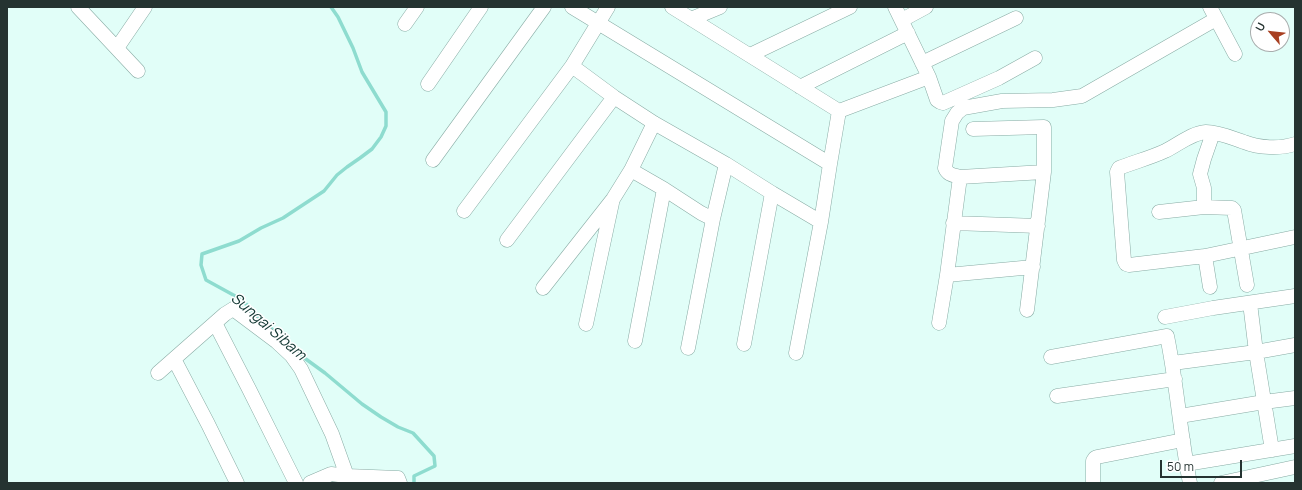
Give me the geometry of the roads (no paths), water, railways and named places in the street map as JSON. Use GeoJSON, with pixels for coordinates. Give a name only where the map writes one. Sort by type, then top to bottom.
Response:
{"type":"FeatureCollection","features":[{"type":"Feature","properties":{"kind":"street"},"geometry":{"type":"LineString","coordinates":[[117,48],[145,7]]}},
{"type":"Feature","properties":{"kind":"street"},"geometry":{"type":"LineString","coordinates":[[405,24],[416,7]]}},
{"type":"Feature","properties":{"kind":"street"},"geometry":{"type":"LineString","coordinates":[[428,84],[480,7]]}},
{"type":"Feature","properties":{"kind":"street"},"geometry":{"type":"LineString","coordinates":[[433,160],[544,7]]}},
{"type":"Feature","properties":{"kind":"street"},"geometry":{"type":"LineString","coordinates":[[572,7],[830,164]]}},
{"type":"Feature","properties":{"kind":"street"},"geometry":{"type":"LineString","coordinates":[[464,211],[572,66],[608,7]]}},
{"type":"Feature","properties":{"kind":"street"},"geometry":{"type":"LineString","coordinates":[[672,7],[839,111]]}},
{"type":"Feature","properties":{"kind":"street"},"geometry":{"type":"LineString","coordinates":[[691,19],[720,7]]}},
{"type":"Feature","properties":{"kind":"street"},"geometry":{"type":"LineString","coordinates":[[750,56],[850,7]]}},
{"type":"Feature","properties":{"kind":"street"},"geometry":{"type":"LineString","coordinates":[[895,7],[929,77],[937,100],[940,102],[943,103],[999,78],[1035,58]]}},
{"type":"Feature","properties":{"kind":"street"},"geometry":{"type":"LineString","coordinates":[[902,20],[926,7]]}},
{"type":"Feature","properties":{"kind":"street"},"geometry":{"type":"LineString","coordinates":[[81,8],[138,71]]}},
{"type":"Feature","properties":{"kind":"street"},"geometry":{"type":"LineString","coordinates":[[1044,172],[960,177],[950,175],[945,168],[952,121],[956,112],[963,108],[1002,101],[1053,100],[1082,96],[1213,13],[1235,54]]}},
{"type":"Feature","properties":{"kind":"street"},"geometry":{"type":"LineString","coordinates":[[922,63],[1016,18]]}},
{"type":"Feature","properties":{"kind":"street"},"geometry":{"type":"LineString","coordinates":[[800,87],[908,34]]}},
{"type":"Feature","properties":{"kind":"street"},"geometry":{"type":"LineString","coordinates":[[572,66],[614,97],[821,222]]}},
{"type":"Feature","properties":{"kind":"street"},"geometry":{"type":"LineString","coordinates":[[839,111],[929,77]]}},
{"type":"Feature","properties":{"kind":"street"},"geometry":{"type":"LineString","coordinates":[[507,240],[614,97]]}},
{"type":"Feature","properties":{"kind":"street"},"geometry":{"type":"LineString","coordinates":[[796,354],[821,222],[839,111]]}},
{"type":"Feature","properties":{"kind":"street"},"geometry":{"type":"LineString","coordinates":[[543,288],[613,199],[631,170],[654,122]]}},
{"type":"Feature","properties":{"kind":"street"},"geometry":{"type":"LineString","coordinates":[[973,129],[1044,127],[1044,172],[1028,310]]}},
{"type":"Feature","properties":{"kind":"street"},"geometry":{"type":"LineString","coordinates":[[1295,144],[1283,148],[1250,144],[1213,132],[1197,134],[1159,154],[1119,168],[1117,172],[1124,260],[1126,264],[1129,265],[1205,256],[1295,237]]}},
{"type":"Feature","properties":{"kind":"street"},"geometry":{"type":"LineString","coordinates":[[1204,207],[1204,188],[1200,174],[1213,132]]}},
{"type":"Feature","properties":{"kind":"street"},"geometry":{"type":"LineString","coordinates":[[688,348],[713,219],[726,164]]}},
{"type":"Feature","properties":{"kind":"street"},"geometry":{"type":"LineString","coordinates":[[631,170],[713,219]]}},
{"type":"Feature","properties":{"kind":"street"},"geometry":{"type":"LineString","coordinates":[[939,323],[947,276],[960,177]]}},
{"type":"Feature","properties":{"kind":"street"},"geometry":{"type":"LineString","coordinates":[[635,341],[664,189]]}},
{"type":"Feature","properties":{"kind":"street"},"geometry":{"type":"LineString","coordinates":[[744,344],[772,193]]}},
{"type":"Feature","properties":{"kind":"street"},"geometry":{"type":"LineString","coordinates":[[586,324],[613,199]]}},
{"type":"Feature","properties":{"kind":"street"},"geometry":{"type":"LineString","coordinates":[[1159,212],[1204,207],[1232,208],[1234,210],[1242,248],[1247,285]]}},
{"type":"Feature","properties":{"kind":"street"},"geometry":{"type":"LineString","coordinates":[[953,223],[1038,226]]}},
{"type":"Feature","properties":{"kind":"street"},"geometry":{"type":"LineString","coordinates":[[1205,256],[1210,287]]}},
{"type":"Feature","properties":{"kind":"street"},"geometry":{"type":"LineString","coordinates":[[947,276],[1033,267]]}},
{"type":"Feature","properties":{"kind":"street"},"geometry":{"type":"LineString","coordinates":[[1165,317],[1213,308],[1295,296]]}},
{"type":"Feature","properties":{"kind":"street"},"geometry":{"type":"LineString","coordinates":[[1250,303],[1256,352],[1272,450]]}},
{"type":"Feature","properties":{"kind":"street"},"geometry":{"type":"LineString","coordinates":[[158,373],[233,309],[277,342],[301,369],[332,434],[347,476]]}},
{"type":"Feature","properties":{"kind":"street"},"geometry":{"type":"LineString","coordinates":[[215,323],[250,389],[296,483]]}},
{"type":"Feature","properties":{"kind":"street"},"geometry":{"type":"LineString","coordinates":[[1051,357],[1167,336],[1173,363],[1186,464],[1190,483]]}},
{"type":"Feature","properties":{"kind":"street"},"geometry":{"type":"LineString","coordinates":[[1173,363],[1256,352],[1295,345]]}},
{"type":"Feature","properties":{"kind":"street"},"geometry":{"type":"LineString","coordinates":[[174,359],[237,483]]}},
{"type":"Feature","properties":{"kind":"street"},"geometry":{"type":"LineString","coordinates":[[1057,396],[1175,379]]}},
{"type":"Feature","properties":{"kind":"street"},"geometry":{"type":"LineString","coordinates":[[1180,416],[1295,398]]}},
{"type":"Feature","properties":{"kind":"street"},"geometry":{"type":"LineString","coordinates":[[1093,483],[1093,461],[1097,457],[1183,440]]}},
{"type":"Feature","properties":{"kind":"street"},"geometry":{"type":"LineString","coordinates":[[1186,464],[1295,446]]}},
{"type":"Feature","properties":{"kind":"street"},"geometry":{"type":"LineString","coordinates":[[1221,483],[1295,467]]}},
{"type":"Feature","properties":{"kind":"street"},"geometry":{"type":"LineString","coordinates":[[310,483],[331,474],[398,478],[400,483]]}},
{"type":"Feature","properties":{"kind":"waterway","name":"Sungai Sibam"},"geometry":{"type":"LineString","coordinates":[[280,336],[258,317],[251,308],[237,297],[206,280],[201,265],[202,254],[239,241],[261,228],[283,218],[324,191],[337,175],[372,149],[381,137],[386,126],[386,112],[362,72],[353,48],[338,17],[331,7]]}},
{"type":"Feature","properties":{"kind":"waterway","name":"Sungai Sibam"},"geometry":{"type":"LineString","coordinates":[[296,351],[362,404],[398,427],[413,433],[434,456],[435,466],[414,476],[414,483]]}}]}
